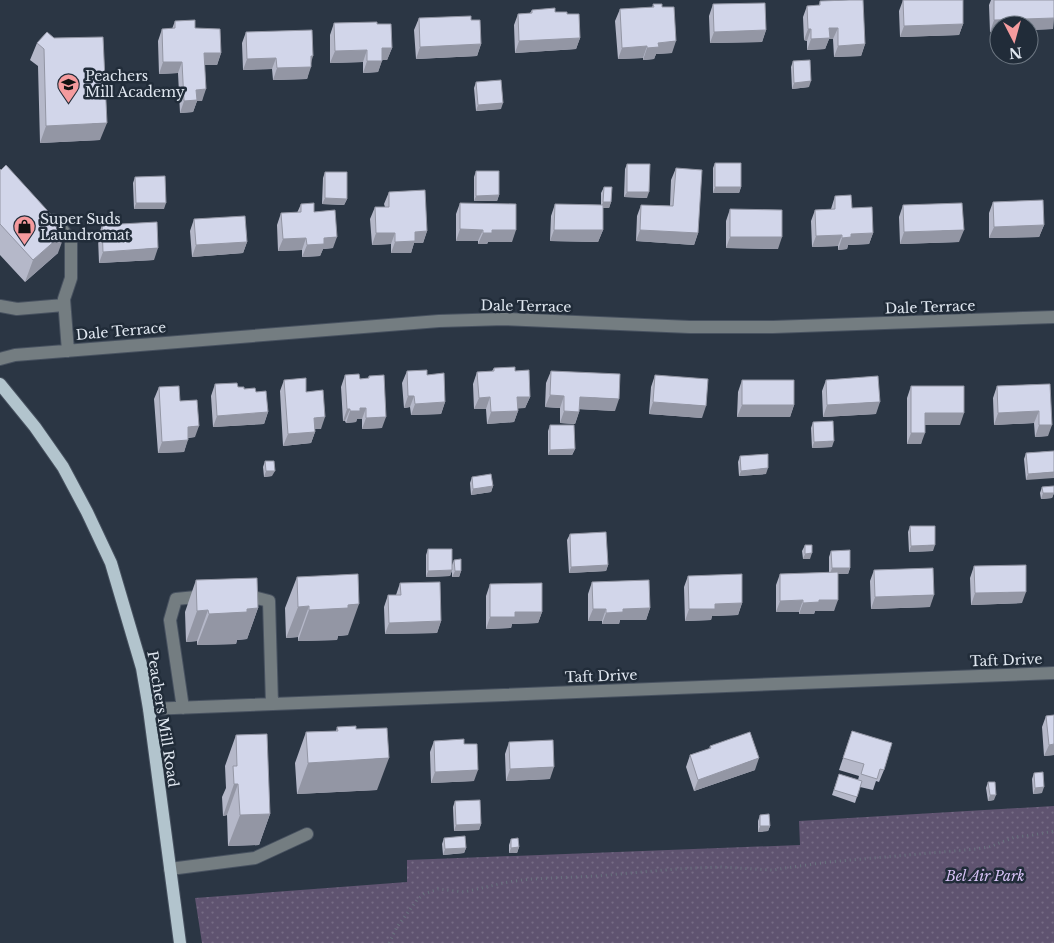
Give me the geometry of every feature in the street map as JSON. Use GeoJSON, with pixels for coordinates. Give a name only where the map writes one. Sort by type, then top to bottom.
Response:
{"type":"FeatureCollection","features":[{"type":"Feature","properties":{"kind":"main road","name":"Peachers Mill Road"},"geometry":{"type":"LineString","coordinates":[[0,384],[64,467],[111,563],[142,668],[180,943]]}},
{"type":"Feature","properties":{"kind":"street"},"geometry":{"type":"LineString","coordinates":[[43,209],[49,213],[70,240],[71,278],[64,299],[68,350]]}},
{"type":"Feature","properties":{"kind":"street"},"geometry":{"type":"LineString","coordinates":[[0,306],[17,309],[64,305]]}},
{"type":"Feature","properties":{"kind":"street","name":"Dale Terrace"},"geometry":{"type":"LineString","coordinates":[[0,359],[15,355],[68,350],[439,321],[505,319],[690,327],[773,327],[1054,317]]}},
{"type":"Feature","properties":{"kind":"street"},"geometry":{"type":"LineString","coordinates":[[183,708],[170,620],[176,599],[238,593],[270,601],[272,704]]}},
{"type":"Feature","properties":{"kind":"street","name":"Taft Drive"},"geometry":{"type":"LineString","coordinates":[[149,709],[1054,673]]}},
{"type":"Feature","properties":{"kind":"street"},"geometry":{"type":"LineString","coordinates":[[170,869],[255,858],[307,834]]}},
{"type":"Feature","properties":{"kind":"path"},"geometry":{"type":"LineString","coordinates":[[389,943],[397,927],[417,900],[424,894],[438,889],[464,892],[530,879],[597,876],[676,869],[720,867],[772,870],[828,862],[976,849],[989,847],[1015,836],[1054,831]]}},
{"type":"Feature","properties":{"kind":"green space","name":"Bel Air Park"},"geometry":{"type":"Polygon","coordinates":[[[1054,806],[1054,943],[202,943],[195,898],[407,882],[407,860],[800,845],[799,821],[1054,806]]]}},
{"type":"Feature","properties":{"kind":"building"},"geometry":{"type":"Polygon","coordinates":[[[863,0],[865,44],[838,46],[838,28],[829,28],[830,38],[811,39],[811,29],[808,29],[807,6],[820,5],[820,1],[863,0]]]}},
{"type":"Feature","properties":{"kind":"building"},"geometry":{"type":"Polygon","coordinates":[[[903,0],[963,0],[963,24],[904,26],[903,0]]]}},
{"type":"Feature","properties":{"kind":"building"},"geometry":{"type":"Polygon","coordinates":[[[994,0],[1054,0],[1054,18],[1039,18],[1039,15],[994,15],[994,0]]]}},
{"type":"Feature","properties":{"kind":"building"},"geometry":{"type":"Polygon","coordinates":[[[765,3],[766,30],[714,32],[713,4],[765,3]]]}},
{"type":"Feature","properties":{"kind":"building"},"geometry":{"type":"Polygon","coordinates":[[[653,4],[662,4],[662,7],[674,7],[676,41],[658,43],[659,47],[622,48],[620,9],[654,7],[653,4]]]}},
{"type":"Feature","properties":{"kind":"building"},"geometry":{"type":"Polygon","coordinates":[[[555,8],[555,12],[579,14],[580,38],[519,41],[518,14],[532,13],[532,10],[555,8]]]}},
{"type":"Feature","properties":{"kind":"building"},"geometry":{"type":"Polygon","coordinates":[[[471,16],[471,20],[480,20],[481,44],[420,47],[419,18],[471,16]]]}},
{"type":"Feature","properties":{"kind":"building"},"geometry":{"type":"Polygon","coordinates":[[[195,20],[195,28],[220,29],[221,53],[204,53],[206,89],[196,90],[197,100],[184,101],[182,62],[163,62],[162,29],[175,28],[175,21],[195,20]]]}},
{"type":"Feature","properties":{"kind":"building"},"geometry":{"type":"Polygon","coordinates":[[[377,22],[377,24],[391,24],[392,48],[382,48],[382,61],[367,61],[367,50],[335,51],[334,23],[377,22]]]}},
{"type":"Feature","properties":{"kind":"building"},"geometry":{"type":"Polygon","coordinates":[[[312,30],[313,56],[311,56],[311,67],[277,68],[276,58],[247,59],[246,32],[312,30]]]}},
{"type":"Feature","properties":{"kind":"building","name":"Peachers Mill Academy"},"geometry":{"type":"Polygon","coordinates":[[[47,32],[54,38],[103,37],[107,123],[46,126],[44,49],[37,43],[47,32]]]}},
{"type":"Feature","properties":{"kind":"building"},"geometry":{"type":"Polygon","coordinates":[[[810,60],[811,81],[794,83],[793,61],[810,60]]]}},
{"type":"Feature","properties":{"kind":"building"},"geometry":{"type":"Polygon","coordinates":[[[501,80],[503,103],[478,105],[476,82],[501,80]]]}},
{"type":"Feature","properties":{"kind":"building"},"geometry":{"type":"Polygon","coordinates":[[[715,163],[741,163],[741,187],[715,187],[715,163]]]}},
{"type":"Feature","properties":{"kind":"building"},"geometry":{"type":"Polygon","coordinates":[[[627,164],[650,164],[649,192],[627,192],[627,164]]]}},
{"type":"Feature","properties":{"kind":"building"},"geometry":{"type":"Polygon","coordinates":[[[6,165],[66,231],[33,260],[0,224],[0,169],[6,165]]]}},
{"type":"Feature","properties":{"kind":"building"},"geometry":{"type":"Polygon","coordinates":[[[676,168],[702,170],[698,233],[640,230],[641,205],[673,206],[676,168]]]}},
{"type":"Feature","properties":{"kind":"building"},"geometry":{"type":"Polygon","coordinates":[[[476,171],[499,171],[499,195],[476,196],[476,171]]]}},
{"type":"Feature","properties":{"kind":"building"},"geometry":{"type":"Polygon","coordinates":[[[325,172],[347,172],[347,199],[325,198],[325,172]]]}},
{"type":"Feature","properties":{"kind":"building"},"geometry":{"type":"Polygon","coordinates":[[[165,176],[166,203],[136,203],[135,177],[165,176]]]}},
{"type":"Feature","properties":{"kind":"building"},"geometry":{"type":"Polygon","coordinates":[[[604,187],[612,187],[611,202],[603,202],[604,187]]]}},
{"type":"Feature","properties":{"kind":"building"},"geometry":{"type":"Polygon","coordinates":[[[425,190],[427,231],[415,232],[415,241],[395,242],[395,233],[376,233],[375,207],[389,207],[389,192],[425,190]]]}},
{"type":"Feature","properties":{"kind":"building"},"geometry":{"type":"Polygon","coordinates":[[[851,195],[852,208],[872,207],[873,233],[851,234],[851,237],[842,238],[842,235],[816,236],[815,210],[835,209],[835,196],[851,195]]]}},
{"type":"Feature","properties":{"kind":"building"},"geometry":{"type":"Polygon","coordinates":[[[1043,200],[1044,225],[994,227],[993,202],[1043,200]]]}},
{"type":"Feature","properties":{"kind":"building"},"geometry":{"type":"Polygon","coordinates":[[[314,203],[314,212],[335,210],[337,237],[324,238],[324,244],[307,245],[306,238],[283,239],[281,213],[301,212],[301,204],[314,203]]]}},
{"type":"Feature","properties":{"kind":"building"},"geometry":{"type":"Polygon","coordinates":[[[460,203],[516,204],[516,230],[492,230],[492,233],[483,233],[483,230],[460,229],[460,203]]]}},
{"type":"Feature","properties":{"kind":"building"},"geometry":{"type":"Polygon","coordinates":[[[962,203],[964,230],[904,232],[903,205],[962,203]]]}},
{"type":"Feature","properties":{"kind":"building"},"geometry":{"type":"Polygon","coordinates":[[[555,204],[603,205],[603,230],[554,230],[555,204]]]}},
{"type":"Feature","properties":{"kind":"building"},"geometry":{"type":"Polygon","coordinates":[[[730,209],[782,210],[782,237],[730,237],[730,209]]]}},
{"type":"Feature","properties":{"kind":"building"},"geometry":{"type":"Polygon","coordinates":[[[245,216],[247,242],[196,245],[194,219],[245,216]]]}},
{"type":"Feature","properties":{"kind":"building"},"geometry":{"type":"Polygon","coordinates":[[[157,222],[158,248],[103,252],[102,225],[157,222]]]}},
{"type":"Feature","properties":{"kind":"building"},"geometry":{"type":"Polygon","coordinates":[[[515,367],[515,371],[529,370],[530,397],[517,397],[518,411],[491,412],[490,397],[479,398],[477,372],[494,371],[494,368],[515,367]]]}},
{"type":"Feature","properties":{"kind":"building"},"geometry":{"type":"Polygon","coordinates":[[[427,370],[427,375],[444,373],[445,402],[415,404],[414,396],[408,396],[407,371],[427,370]]]}},
{"type":"Feature","properties":{"kind":"building"},"geometry":{"type":"Polygon","coordinates":[[[551,371],[620,374],[619,399],[580,397],[579,412],[564,411],[564,396],[550,395],[551,371]]]}},
{"type":"Feature","properties":{"kind":"building"},"geometry":{"type":"Polygon","coordinates":[[[359,374],[360,379],[384,375],[386,417],[366,418],[366,408],[360,408],[360,411],[350,411],[350,409],[347,409],[345,375],[359,374]]]}},
{"type":"Feature","properties":{"kind":"building"},"geometry":{"type":"Polygon","coordinates":[[[655,375],[708,379],[706,406],[653,402],[655,375]]]}},
{"type":"Feature","properties":{"kind":"building"},"geometry":{"type":"Polygon","coordinates":[[[878,376],[880,402],[827,405],[826,380],[878,376]]]}},
{"type":"Feature","properties":{"kind":"building"},"geometry":{"type":"Polygon","coordinates":[[[306,378],[306,392],[323,390],[325,417],[314,418],[315,432],[288,434],[284,380],[306,378]]]}},
{"type":"Feature","properties":{"kind":"building"},"geometry":{"type":"Polygon","coordinates":[[[742,380],[794,380],[794,405],[742,405],[742,380]]]}},
{"type":"Feature","properties":{"kind":"building"},"geometry":{"type":"Polygon","coordinates":[[[237,383],[238,387],[244,387],[244,389],[255,388],[256,392],[266,391],[268,412],[217,416],[215,384],[237,383]]]}},
{"type":"Feature","properties":{"kind":"building"},"geometry":{"type":"Polygon","coordinates":[[[1050,384],[1052,425],[1039,425],[1039,411],[998,413],[997,386],[1050,384]]]}},
{"type":"Feature","properties":{"kind":"building"},"geometry":{"type":"Polygon","coordinates":[[[179,386],[180,401],[197,400],[199,426],[188,427],[188,440],[162,442],[159,387],[179,386]]]}},
{"type":"Feature","properties":{"kind":"building"},"geometry":{"type":"Polygon","coordinates":[[[911,386],[964,386],[964,413],[925,413],[925,433],[911,433],[911,386]]]}},
{"type":"Feature","properties":{"kind":"building"},"geometry":{"type":"Polygon","coordinates":[[[833,421],[834,441],[814,442],[813,422],[833,421]]]}},
{"type":"Feature","properties":{"kind":"building"},"geometry":{"type":"Polygon","coordinates":[[[550,425],[574,425],[575,449],[550,450],[550,425]]]}},
{"type":"Feature","properties":{"kind":"building"},"geometry":{"type":"Polygon","coordinates":[[[1054,451],[1054,472],[1028,474],[1026,453],[1054,451]]]}},
{"type":"Feature","properties":{"kind":"building"},"geometry":{"type":"Polygon","coordinates":[[[768,454],[768,468],[741,471],[740,456],[768,454]]]}},
{"type":"Feature","properties":{"kind":"building"},"geometry":{"type":"Polygon","coordinates":[[[265,461],[274,461],[275,471],[266,471],[265,461]]]}},
{"type":"Feature","properties":{"kind":"building"},"geometry":{"type":"Polygon","coordinates":[[[491,474],[493,486],[473,489],[472,477],[491,474]]]}},
{"type":"Feature","properties":{"kind":"building"},"geometry":{"type":"Polygon","coordinates":[[[1054,486],[1054,493],[1043,493],[1042,487],[1054,486]]]}},
{"type":"Feature","properties":{"kind":"building"},"geometry":{"type":"Polygon","coordinates":[[[910,526],[935,526],[935,545],[911,546],[910,526]]]}},
{"type":"Feature","properties":{"kind":"building"},"geometry":{"type":"Polygon","coordinates":[[[606,532],[608,565],[571,567],[570,534],[606,532]]]}},
{"type":"Feature","properties":{"kind":"building"},"geometry":{"type":"Polygon","coordinates":[[[805,545],[812,545],[812,553],[805,554],[805,545]]]}},
{"type":"Feature","properties":{"kind":"building"},"geometry":{"type":"Polygon","coordinates":[[[428,549],[452,549],[452,570],[428,571],[428,549]]]}},
{"type":"Feature","properties":{"kind":"building"},"geometry":{"type":"Polygon","coordinates":[[[850,550],[850,568],[832,568],[831,551],[850,550]]]}},
{"type":"Feature","properties":{"kind":"building"},"geometry":{"type":"Polygon","coordinates":[[[461,559],[461,571],[455,571],[454,560],[461,559]]]}},
{"type":"Feature","properties":{"kind":"building"},"geometry":{"type":"Polygon","coordinates":[[[1026,565],[1026,592],[975,593],[974,566],[1026,565]]]}},
{"type":"Feature","properties":{"kind":"building"},"geometry":{"type":"Polygon","coordinates":[[[933,568],[934,595],[875,597],[874,570],[933,568]]]}},
{"type":"Feature","properties":{"kind":"building"},"geometry":{"type":"Polygon","coordinates":[[[838,572],[838,600],[819,600],[819,602],[803,603],[803,600],[780,601],[780,574],[838,572]]]}},
{"type":"Feature","properties":{"kind":"building"},"geometry":{"type":"Polygon","coordinates":[[[358,574],[359,604],[348,605],[348,608],[309,610],[309,606],[298,607],[297,577],[358,574]]]}},
{"type":"Feature","properties":{"kind":"building"},"geometry":{"type":"Polygon","coordinates":[[[742,574],[742,603],[715,604],[715,609],[689,609],[688,576],[742,574]]]}},
{"type":"Feature","properties":{"kind":"building"},"geometry":{"type":"Polygon","coordinates":[[[257,578],[258,608],[247,609],[247,612],[209,614],[208,610],[197,611],[196,580],[257,578]]]}},
{"type":"Feature","properties":{"kind":"building"},"geometry":{"type":"Polygon","coordinates":[[[649,580],[650,608],[623,609],[623,612],[606,613],[606,609],[593,609],[592,582],[649,580]]]}},
{"type":"Feature","properties":{"kind":"building"},"geometry":{"type":"Polygon","coordinates":[[[440,582],[441,621],[389,623],[388,595],[401,595],[400,583],[440,582]]]}},
{"type":"Feature","properties":{"kind":"building"},"geometry":{"type":"Polygon","coordinates":[[[542,583],[542,612],[515,612],[515,617],[490,617],[490,584],[542,583]]]}},
{"type":"Feature","properties":{"kind":"building"},"geometry":{"type":"Polygon","coordinates":[[[1054,715],[1054,744],[1049,745],[1046,716],[1054,715]]]}},
{"type":"Feature","properties":{"kind":"building"},"geometry":{"type":"Polygon","coordinates":[[[356,726],[356,729],[387,728],[389,758],[308,763],[306,732],[338,731],[337,727],[356,726]]]}},
{"type":"Feature","properties":{"kind":"building"},"geometry":{"type":"Polygon","coordinates":[[[852,731],[892,743],[884,770],[880,769],[877,779],[861,774],[864,764],[843,758],[852,731]]]}},
{"type":"Feature","properties":{"kind":"building"},"geometry":{"type":"Polygon","coordinates":[[[750,732],[759,758],[698,780],[690,755],[750,732]]]}},
{"type":"Feature","properties":{"kind":"building"},"geometry":{"type":"Polygon","coordinates":[[[267,734],[270,814],[240,815],[238,784],[234,784],[233,766],[237,766],[236,735],[267,734]]]}},
{"type":"Feature","properties":{"kind":"building"},"geometry":{"type":"Polygon","coordinates":[[[464,739],[464,744],[477,744],[478,770],[435,772],[434,741],[464,739]]]}},
{"type":"Feature","properties":{"kind":"building"},"geometry":{"type":"Polygon","coordinates":[[[553,740],[554,767],[510,769],[509,742],[553,740]]]}},
{"type":"Feature","properties":{"kind":"building"},"geometry":{"type":"Polygon","coordinates":[[[1043,772],[1044,787],[1035,788],[1034,773],[1043,772]]]}},
{"type":"Feature","properties":{"kind":"building"},"geometry":{"type":"Polygon","coordinates":[[[839,774],[862,781],[857,797],[834,790],[839,774]]]}},
{"type":"Feature","properties":{"kind":"building"},"geometry":{"type":"Polygon","coordinates":[[[988,782],[995,782],[996,795],[990,795],[988,782]]]}},
{"type":"Feature","properties":{"kind":"building"},"geometry":{"type":"Polygon","coordinates":[[[480,800],[481,824],[456,825],[455,801],[480,800]]]}},
{"type":"Feature","properties":{"kind":"building"},"geometry":{"type":"Polygon","coordinates":[[[769,814],[770,826],[760,826],[760,815],[769,814]]]}},
{"type":"Feature","properties":{"kind":"building"},"geometry":{"type":"Polygon","coordinates":[[[465,836],[466,848],[445,849],[444,838],[465,836]]]}},
{"type":"Feature","properties":{"kind":"building"},"geometry":{"type":"Polygon","coordinates":[[[518,838],[519,847],[511,848],[511,839],[518,838]]]}},
{"type":"Feature","properties":{"kind":"place","name":"Peachers Mill Academy"},"geometry":{"type":"Point","coordinates":[69,103]}},
{"type":"Feature","properties":{"kind":"place","name":"Super Suds Laundromat"},"geometry":{"type":"Point","coordinates":[24,246]}}]}
